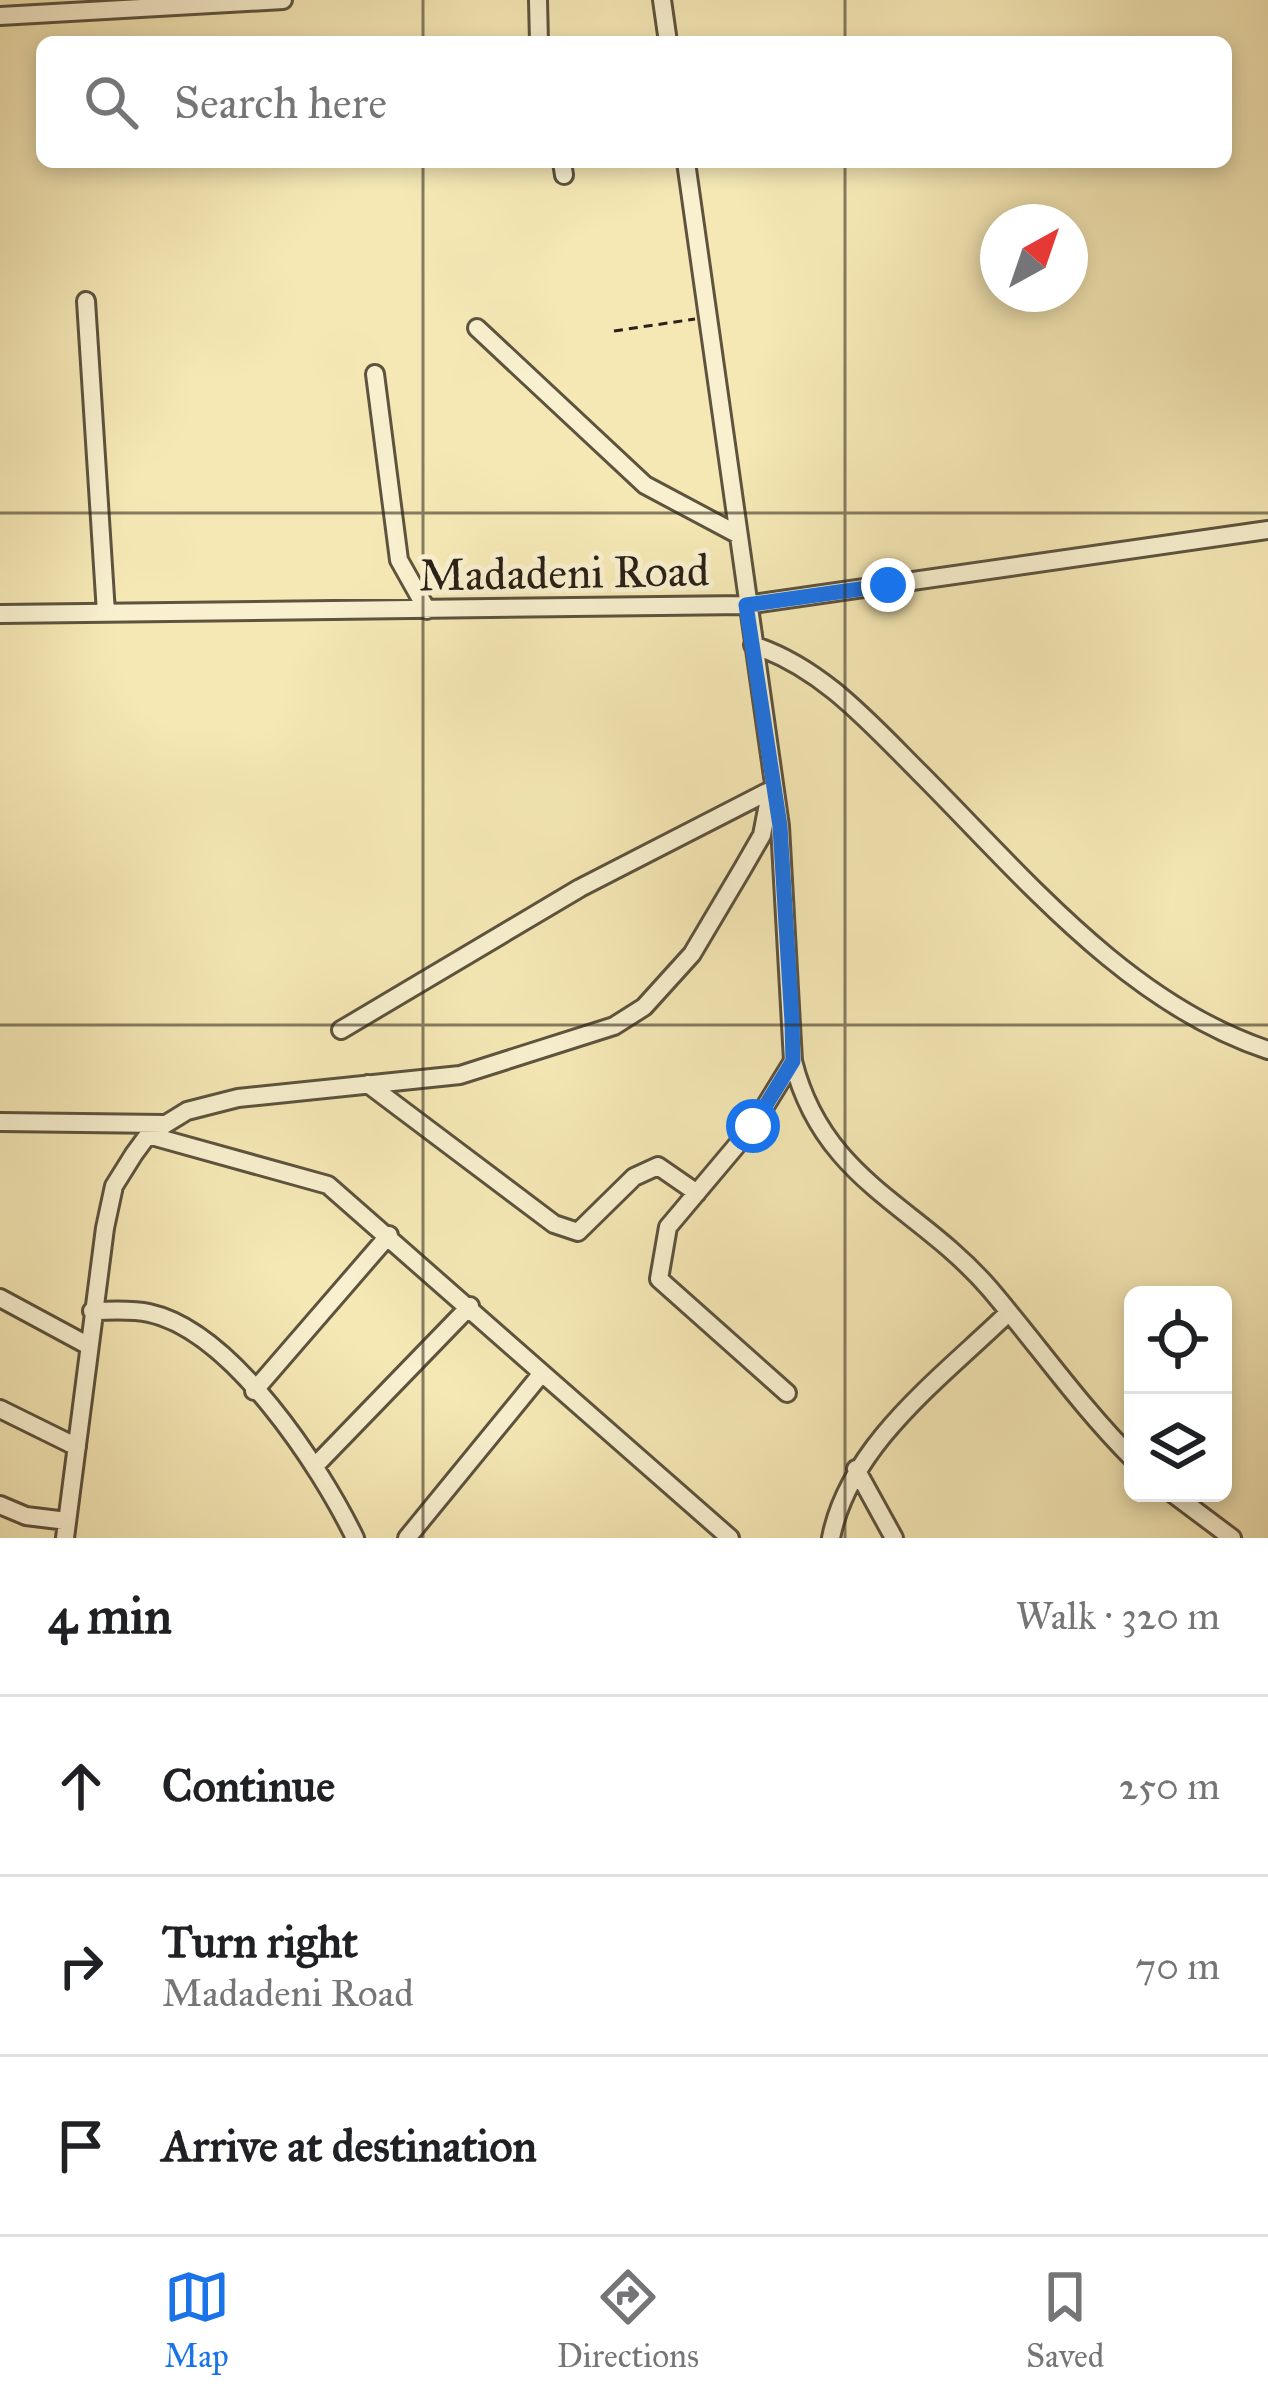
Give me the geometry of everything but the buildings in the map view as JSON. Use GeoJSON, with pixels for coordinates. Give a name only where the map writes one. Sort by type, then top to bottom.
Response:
{"type":"FeatureCollection","features":[{"type":"Feature","properties":{"kind":"street"},"geometry":{"type":"LineString","coordinates":[[0,16],[45,7],[283,0]]}},
{"type":"Feature","properties":{"kind":"street"},"geometry":{"type":"LineString","coordinates":[[538,0],[539,36]]}},
{"type":"Feature","properties":{"kind":"street"},"geometry":{"type":"LineString","coordinates":[[662,0],[667,36]]}},
{"type":"Feature","properties":{"kind":"street"},"geometry":{"type":"LineString","coordinates":[[687,168],[785,872],[793,1061],[816,1126],[838,1156],[885,1201],[952,1251],[1124,1449]]}},
{"type":"Feature","properties":{"kind":"street"},"geometry":{"type":"LineString","coordinates":[[86,302],[106,613]]}},
{"type":"Feature","properties":{"kind":"street"},"geometry":{"type":"LineString","coordinates":[[477,328],[645,485],[736,534]]}},
{"type":"Feature","properties":{"kind":"street"},"geometry":{"type":"LineString","coordinates":[[375,374],[402,573],[427,610]]}},
{"type":"Feature","properties":{"kind":"street","name":"Madadeni Road"},"geometry":{"type":"LineString","coordinates":[[0,614],[746,605],[1268,530]]}},
{"type":"Feature","properties":{"kind":"street"},"geometry":{"type":"LineString","coordinates":[[753,646],[788,657],[865,718],[1031,884],[1155,993],[1204,1027],[1268,1050]]}},
{"type":"Feature","properties":{"kind":"street"},"geometry":{"type":"LineString","coordinates":[[341,1030],[580,888],[771,790]]}},
{"type":"Feature","properties":{"kind":"street"},"geometry":{"type":"LineString","coordinates":[[0,1505],[66,1530],[92,1311],[114,1186],[148,1135],[208,1102],[416,1082],[500,1065],[614,1026],[644,1006],[692,954],[762,835],[771,790]]}},
{"type":"Feature","properties":{"kind":"street"},"geometry":{"type":"LineString","coordinates":[[787,1393],[659,1279],[668,1227],[753,1126],[793,1061]]}},
{"type":"Feature","properties":{"kind":"street"},"geometry":{"type":"LineString","coordinates":[[368,1083],[554,1224],[578,1232],[634,1178],[658,1166],[697,1193]]}},
{"type":"Feature","properties":{"kind":"street"},"geometry":{"type":"LineString","coordinates":[[0,1122],[164,1124]]}},
{"type":"Feature","properties":{"kind":"street"},"geometry":{"type":"LineString","coordinates":[[148,1135],[328,1185],[730,1538]]}},
{"type":"Feature","properties":{"kind":"street"},"geometry":{"type":"LineString","coordinates":[[254,1391],[389,1234]]}},
{"type":"Feature","properties":{"kind":"street"},"geometry":{"type":"LineString","coordinates":[[0,1298],[89,1346]]}},
{"type":"Feature","properties":{"kind":"street"},"geometry":{"type":"LineString","coordinates":[[315,1466],[470,1306]]}},
{"type":"Feature","properties":{"kind":"street"},"geometry":{"type":"LineString","coordinates":[[92,1311],[150,1313],[231,1365],[315,1466],[355,1538]]}},
{"type":"Feature","properties":{"kind":"street"},"geometry":{"type":"LineString","coordinates":[[831,1538],[856,1469],[878,1440],[1007,1314]]}},
{"type":"Feature","properties":{"kind":"street"},"geometry":{"type":"LineString","coordinates":[[407,1538],[542,1373]]}},
{"type":"Feature","properties":{"kind":"street"},"geometry":{"type":"LineString","coordinates":[[0,1409],[76,1447]]}},
{"type":"Feature","properties":{"kind":"street"},"geometry":{"type":"LineString","coordinates":[[856,1469],[894,1538]]}},
{"type":"Feature","properties":{"kind":"street"},"geometry":{"type":"LineString","coordinates":[[1184,1502],[1232,1538]]}},
{"type":"Feature","properties":{"kind":"path"},"geometry":{"type":"LineString","coordinates":[[614,331],[708,317]]}},
{"type":"Feature","properties":{"kind":"route"},"geometry":{"type":"LineString","coordinates":[[753,1126],[793,1061],[785,872],[746,605],[888,585]]}}]}
